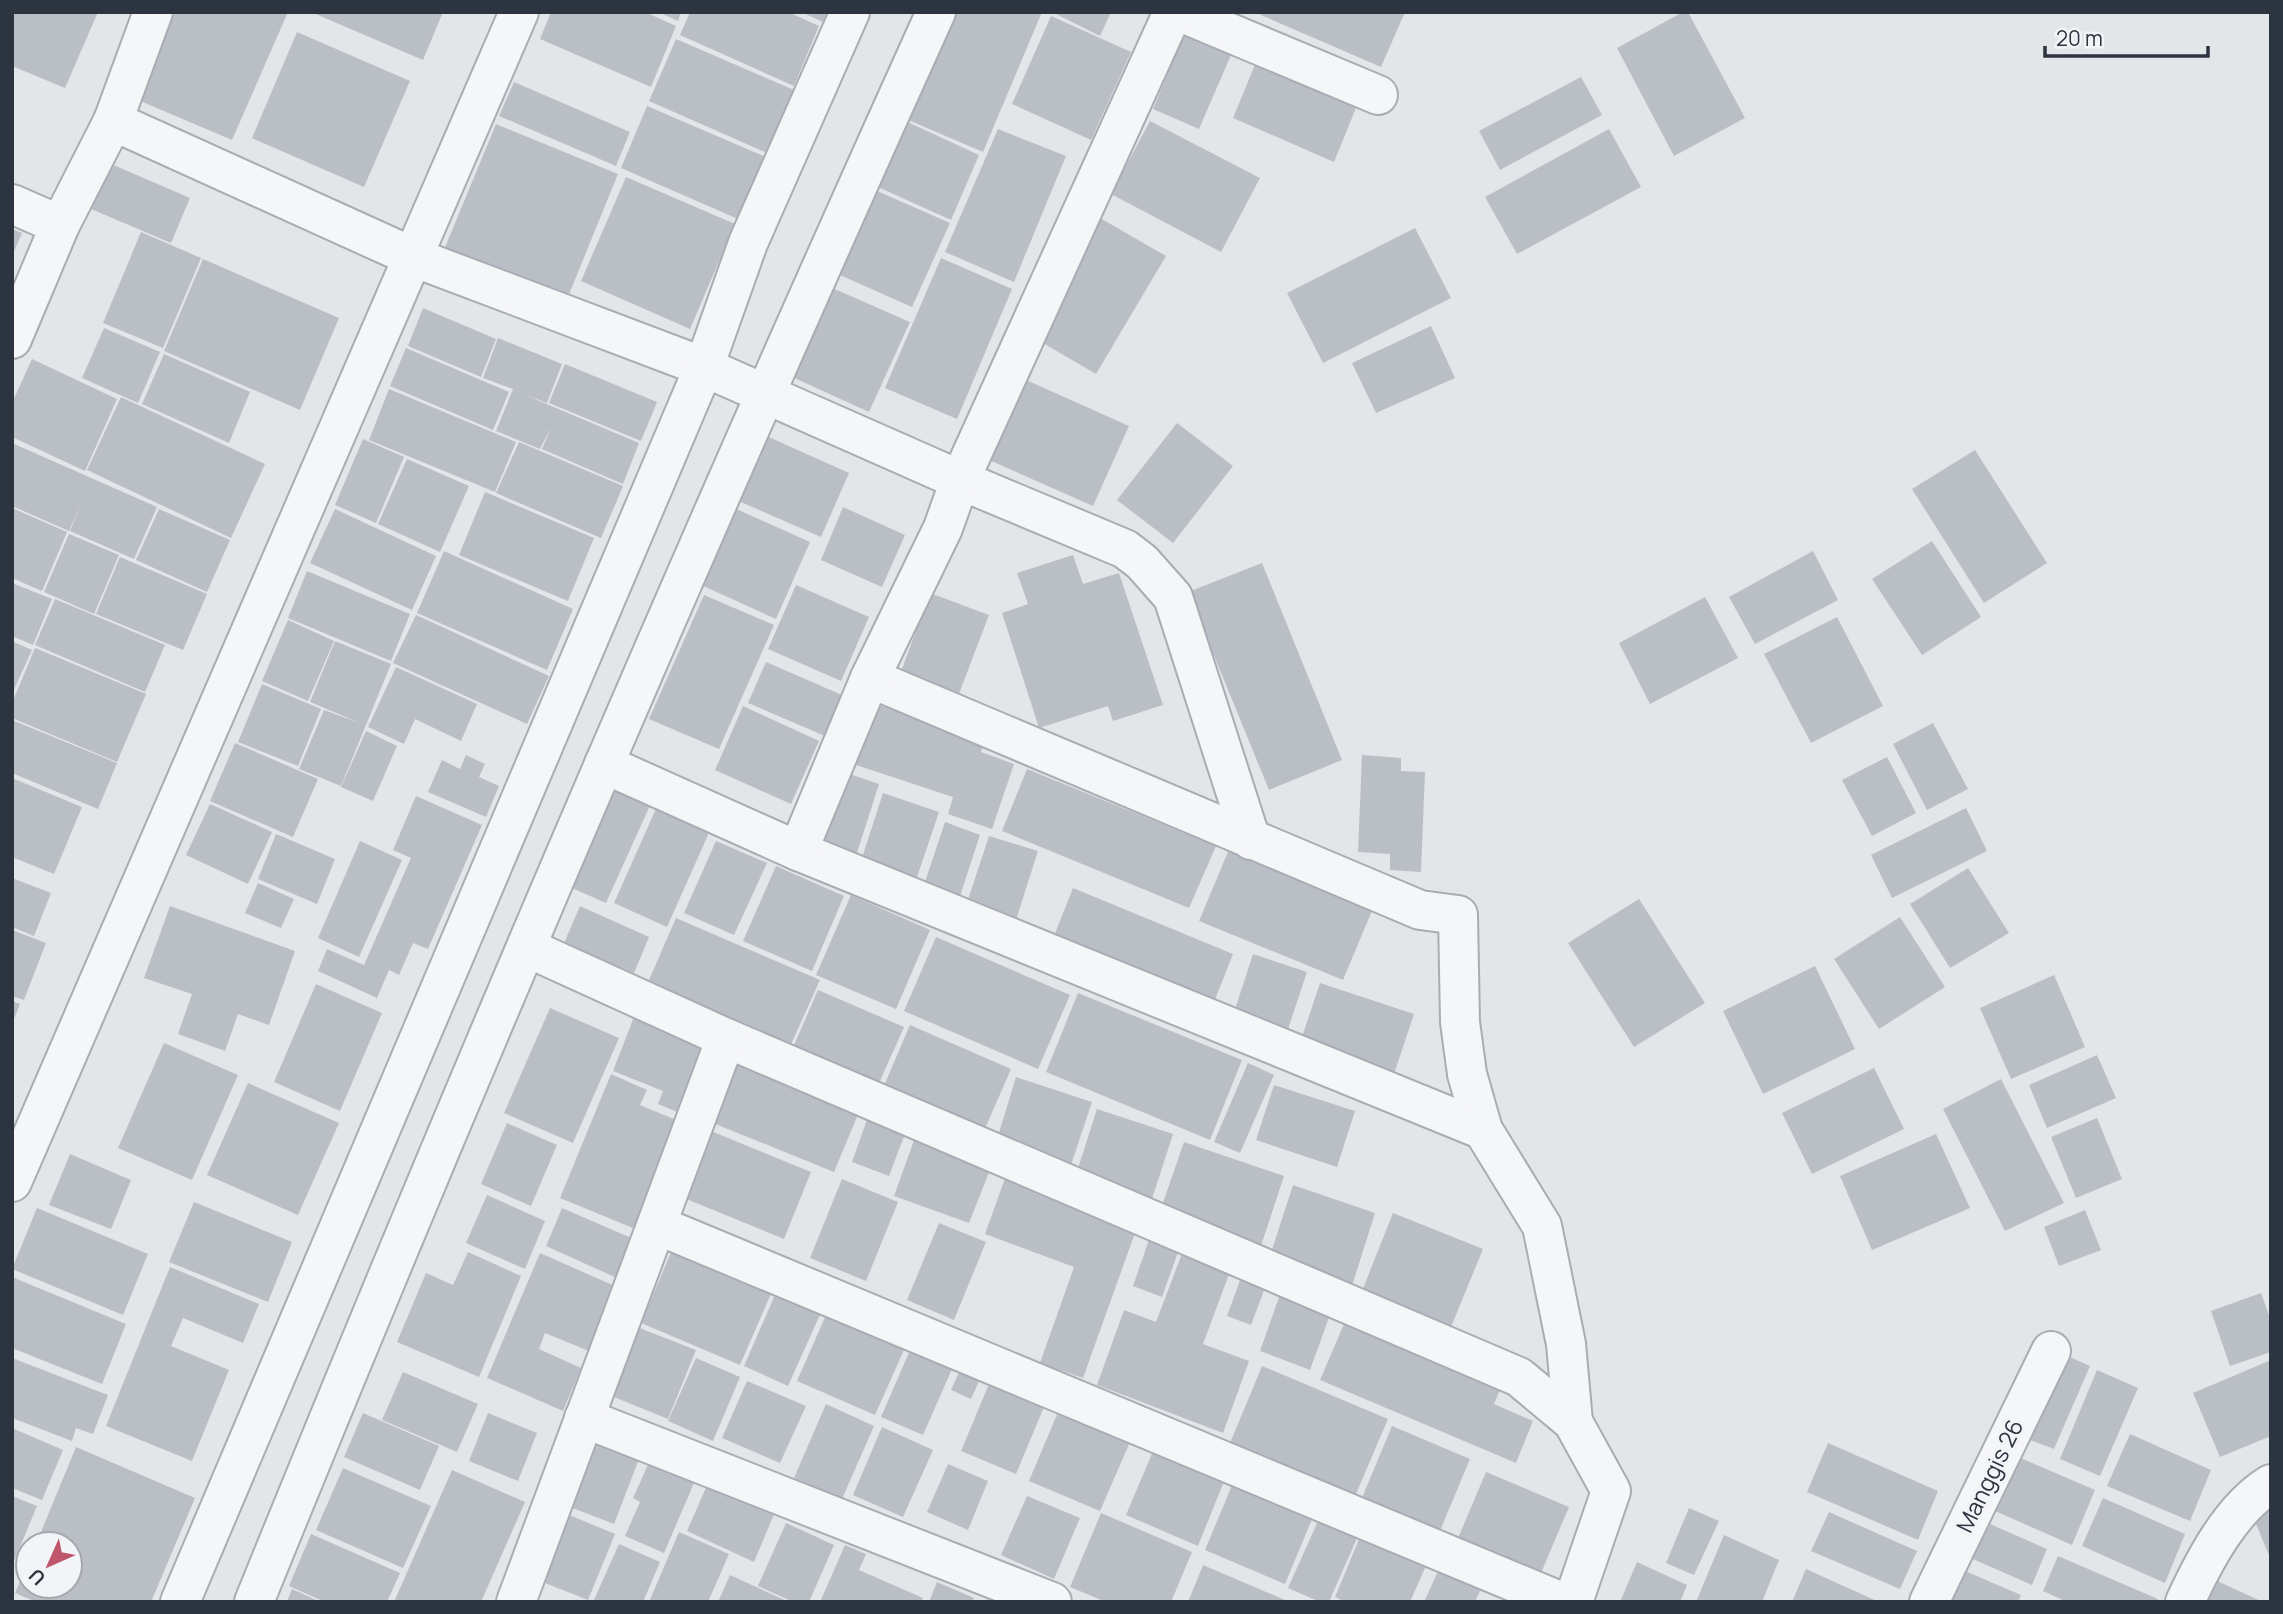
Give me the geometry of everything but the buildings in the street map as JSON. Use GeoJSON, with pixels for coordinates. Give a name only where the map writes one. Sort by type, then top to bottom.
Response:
{"type":"FeatureCollection","features":[{"type":"Feature","properties":{"kind":"street"},"geometry":{"type":"LineString","coordinates":[[12,339],[60,225],[113,121],[153,12]]}},
{"type":"Feature","properties":{"kind":"street"},"geometry":{"type":"LineString","coordinates":[[12,1182],[519,12]]}},
{"type":"Feature","properties":{"kind":"street"},"geometry":{"type":"LineString","coordinates":[[180,1602],[704,367],[748,243],[850,12]]}},
{"type":"Feature","properties":{"kind":"street"},"geometry":{"type":"LineString","coordinates":[[254,1602],[370,1317],[528,948],[560,863],[764,393],[936,12]]}},
{"type":"Feature","properties":{"kind":"street"},"geometry":{"type":"LineString","coordinates":[[798,851],[870,678],[943,528],[960,480],[1173,12]]}},
{"type":"Feature","properties":{"kind":"street"},"geometry":{"type":"LineString","coordinates":[[1180,12],[1378,95]]}},
{"type":"Feature","properties":{"kind":"street"},"geometry":{"type":"LineString","coordinates":[[113,121],[413,257],[704,367],[960,480],[1125,548],[1142,562],[1173,597],[1251,840]]}},
{"type":"Feature","properties":{"kind":"street"},"geometry":{"type":"LineString","coordinates":[[12,204],[60,225]]}},
{"type":"Feature","properties":{"kind":"street"},"geometry":{"type":"LineString","coordinates":[[870,678],[1420,909],[1458,915],[1460,1022],[1467,1074],[1483,1130],[1542,1226],[1566,1343],[1573,1422]]}},
{"type":"Feature","properties":{"kind":"street"},"geometry":{"type":"LineString","coordinates":[[604,764],[798,851],[1403,1101],[1483,1130]]}},
{"type":"Feature","properties":{"kind":"street"},"geometry":{"type":"LineString","coordinates":[[528,948],[726,1038],[1519,1377],[1573,1422],[1611,1491],[1573,1602]]}},
{"type":"Feature","properties":{"kind":"street"},"geometry":{"type":"LineString","coordinates":[[523,1600],[584,1418],[726,1038]]}},
{"type":"Feature","properties":{"kind":"street"},"geometry":{"type":"LineString","coordinates":[[657,1226],[1562,1602]]}},
{"type":"Feature","properties":{"kind":"street","name":"Manggis 26"},"geometry":{"type":"LineString","coordinates":[[1929,1602],[2051,1351]]}},
{"type":"Feature","properties":{"kind":"street"},"geometry":{"type":"LineString","coordinates":[[584,1418],[1052,1602]]}},
{"type":"Feature","properties":{"kind":"street"},"geometry":{"type":"LineString","coordinates":[[2185,1602],[2210,1550],[2258,1492],[2271,1484]]}}]}
